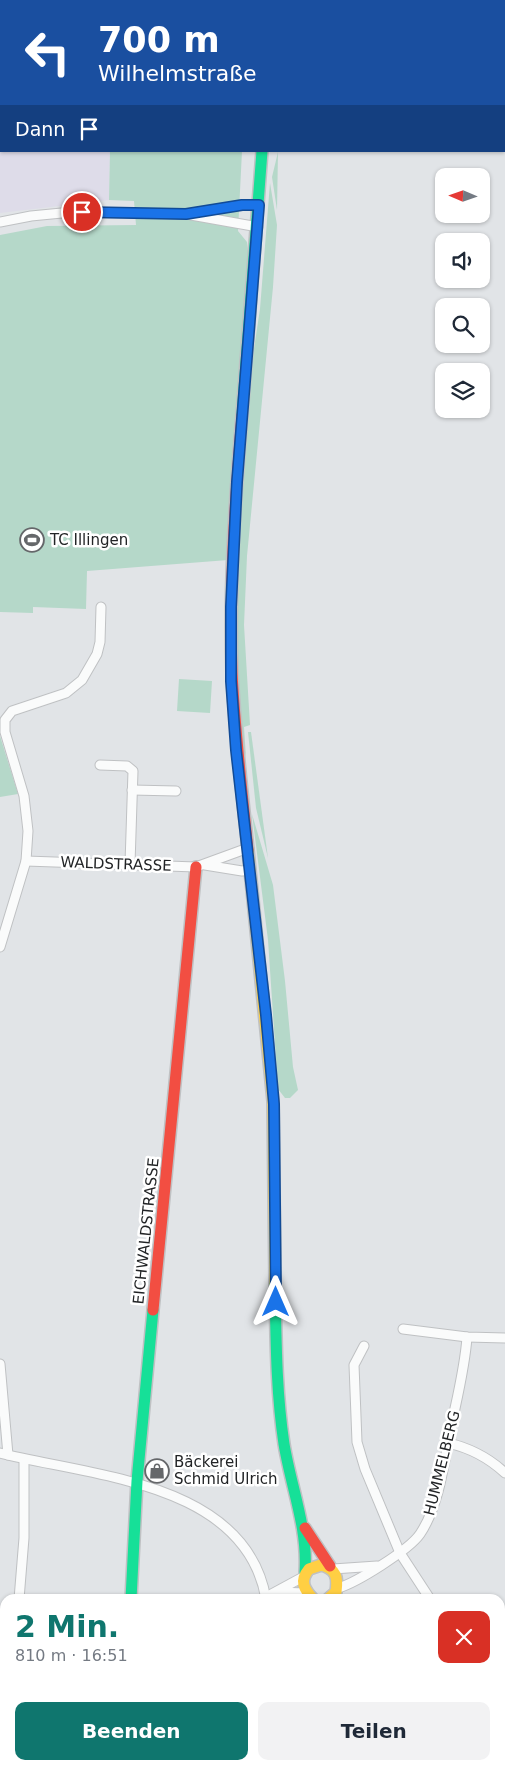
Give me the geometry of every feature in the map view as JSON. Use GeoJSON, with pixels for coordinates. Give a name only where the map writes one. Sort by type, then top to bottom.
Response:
{"type":"FeatureCollection","features":[{"type":"Feature","properties":{"kind":"street"},"geometry":{"type":"LineString","coordinates":[[262,152],[258,227],[237,482],[231,607],[231,681],[235,740],[274,1104],[278,1383],[291,1478],[304,1526],[307,1554],[302,1585],[308,1594]]}},
{"type":"Feature","properties":{"kind":"street"},"geometry":{"type":"LineString","coordinates":[[186,214],[242,205],[259,205]]}},
{"type":"Feature","properties":{"kind":"street"},"geometry":{"type":"LineString","coordinates":[[0,222],[32,216],[72,212],[186,214],[258,227]]}},
{"type":"Feature","properties":{"kind":"street"},"geometry":{"type":"LineString","coordinates":[[0,947],[26,861],[28,831],[24,796],[5,732],[5,720],[12,711],[66,693],[82,680],[97,654],[100,642],[101,607]]}},
{"type":"Feature","properties":{"kind":"street"},"geometry":{"type":"LineString","coordinates":[[100,765],[127,766],[133,771],[130,864]]}},
{"type":"Feature","properties":{"kind":"street"},"geometry":{"type":"LineString","coordinates":[[132,790],[176,791]]}},
{"type":"Feature","properties":{"kind":"street","name":"WALDSTRASSE"},"geometry":{"type":"LineString","coordinates":[[200,866],[248,848]]}},
{"type":"Feature","properties":{"kind":"street","name":"WALDSTRASSE"},"geometry":{"type":"LineString","coordinates":[[26,861],[200,866],[242,871],[250,870]]}},
{"type":"Feature","properties":{"kind":"street","name":"EICHWALDSTRASSE"},"geometry":{"type":"LineString","coordinates":[[131,1594],[137,1481],[200,866]]}},
{"type":"Feature","properties":{"kind":"street"},"geometry":{"type":"LineString","coordinates":[[403,1329],[467,1337],[505,1338]]}},
{"type":"Feature","properties":{"kind":"street","name":"HUMMELBERG"},"geometry":{"type":"LineString","coordinates":[[335,1594],[400,1553],[419,1536],[427,1522],[435,1499],[448,1443],[467,1337]]}},
{"type":"Feature","properties":{"kind":"street"},"geometry":{"type":"LineString","coordinates":[[364,1346],[354,1365],[357,1442],[365,1469],[400,1553],[427,1594]]}},
{"type":"Feature","properties":{"kind":"street"},"geometry":{"type":"LineString","coordinates":[[0,1364],[4,1454],[24,1460],[137,1481],[182,1500],[212,1517],[240,1541],[260,1574],[265,1594]]}},
{"type":"Feature","properties":{"kind":"street"},"geometry":{"type":"LineString","coordinates":[[448,1443],[479,1454],[494,1463],[505,1473]]}},
{"type":"Feature","properties":{"kind":"street"},"geometry":{"type":"LineString","coordinates":[[19,1594],[24,1538],[24,1460]]}},
{"type":"Feature","properties":{"kind":"street"},"geometry":{"type":"LineString","coordinates":[[304,1526],[338,1578],[333,1594]]}},
{"type":"Feature","properties":{"kind":"street"},"geometry":{"type":"LineString","coordinates":[[273,1594],[319,1564],[332,1568]]}},
{"type":"Feature","properties":{"kind":"street","name":"HUMMELBERG"},"geometry":{"type":"LineString","coordinates":[[332,1568],[377,1566]]}},
{"type":"Feature","properties":{"kind":"street"},"geometry":{"type":"LineString","coordinates":[[277,1592],[293,1594]]}},
{"type":"Feature","properties":{"kind":"shaded area"},"geometry":{"type":"Polygon","coordinates":[[[0,152],[110,152],[109,200],[0,213],[0,152]]]}},
{"type":"Feature","properties":{"kind":"green space"},"geometry":{"type":"Polygon","coordinates":[[[110,152],[242,152],[238,231],[247,242],[249,259],[228,560],[87,571],[86,609],[33,607],[33,613],[0,612],[0,235],[47,226],[136,225],[134,201],[109,200],[110,152]]]}},
{"type":"Feature","properties":{"kind":"green space"},"geometry":{"type":"Polygon","coordinates":[[[278,152],[277,210],[272,177],[278,152]]]}},
{"type":"Feature","properties":{"kind":"green space"},"geometry":{"type":"Polygon","coordinates":[[[270,183],[277,225],[273,287],[247,556],[244,625],[250,725],[244,727],[246,757],[240,731],[236,672],[238,540],[251,368],[260,309],[270,183]]]}},
{"type":"Feature","properties":{"kind":"green space"},"geometry":{"type":"Polygon","coordinates":[[[179,679],[212,681],[210,713],[177,711],[179,679]]]}},
{"type":"Feature","properties":{"kind":"green space"},"geometry":{"type":"Polygon","coordinates":[[[248,732],[251,732],[268,858],[256,808],[248,732]]]}},
{"type":"Feature","properties":{"kind":"green space"},"geometry":{"type":"Polygon","coordinates":[[[0,736],[18,794],[0,797],[0,736]]]}},
{"type":"Feature","properties":{"kind":"green space"},"geometry":{"type":"Polygon","coordinates":[[[252,814],[273,885],[293,1067],[298,1090],[290,1098],[285,1098],[278,1089],[268,940],[252,814]]]}},
{"type":"Feature","properties":{"kind":"traffic: fast"},"geometry":{"type":"LineString","coordinates":[[242,415],[262,152]]}},
{"type":"Feature","properties":{"kind":"traffic: fast"},"geometry":{"type":"LineString","coordinates":[[275,1284],[281,1424],[287,1460],[302,1524],[305,1572]]}},
{"type":"Feature","properties":{"kind":"traffic: fast"},"geometry":{"type":"LineString","coordinates":[[131,1594],[137,1481],[153,1310]]}},
{"type":"Feature","properties":{"kind":"traffic: slow"},"geometry":{"type":"LineString","coordinates":[[248,850],[273,1101],[275,1284]]}},
{"type":"Feature","properties":{"kind":"traffic: slow"},"geometry":{"type":"LineString","coordinates":[[309,1594],[304,1585],[304,1577],[309,1569],[321,1565],[330,1569],[335,1575],[337,1582],[336,1592],[334,1594]]}},
{"type":"Feature","properties":{"kind":"traffic: jam"},"geometry":{"type":"LineString","coordinates":[[242,415],[233,544],[231,641],[235,717],[248,850]]}},
{"type":"Feature","properties":{"kind":"traffic: jam"},"geometry":{"type":"LineString","coordinates":[[153,1310],[196,867]]}},
{"type":"Feature","properties":{"kind":"traffic: jam"},"geometry":{"type":"LineString","coordinates":[[305,1528],[330,1566]]}},
{"type":"Feature","properties":{"kind":"place","name":"TC Illingen"},"geometry":{"type":"Point","coordinates":[32,540]}},
{"type":"Feature","properties":{"kind":"place","name":"Bäckerei Schmid Ulrich"},"geometry":{"type":"Point","coordinates":[157,1471]}},
{"type":"Feature","properties":{"kind":"route"},"geometry":{"type":"LineString","coordinates":[[82,212],[186,214],[217,208],[259,205],[237,482],[231,607],[231,681],[236,750],[266,1015],[274,1104],[276,1302]]}}]}
